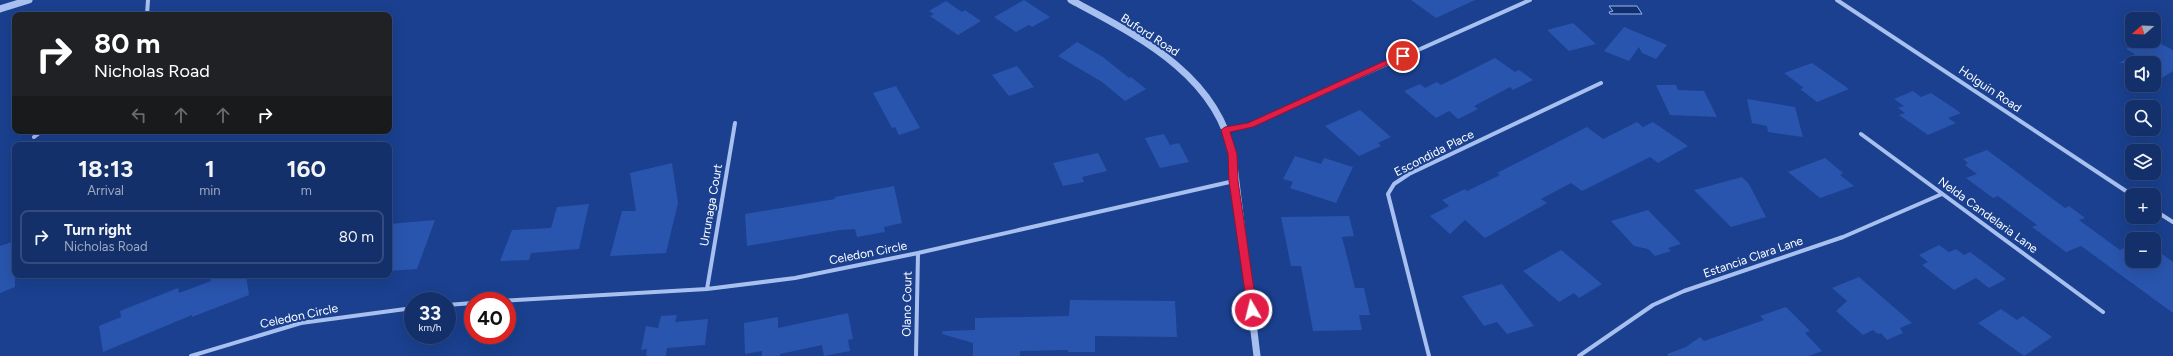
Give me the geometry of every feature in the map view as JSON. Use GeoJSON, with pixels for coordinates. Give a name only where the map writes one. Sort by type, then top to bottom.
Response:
{"type":"FeatureCollection","features":[{"type":"Feature","properties":{"kind":"street"},"geometry":{"type":"LineString","coordinates":[[0,9],[29,0]]}},
{"type":"Feature","properties":{"kind":"street"},"geometry":{"type":"LineString","coordinates":[[147,12],[148,0]]}},
{"type":"Feature","properties":{"kind":"street","name":"Buford Road"},"geometry":{"type":"LineString","coordinates":[[1071,0],[1129,32],[1168,58],[1202,90],[1216,112],[1225,130],[1232,154],[1234,181],[1257,356]]}},
{"type":"Feature","properties":{"kind":"street"},"geometry":{"type":"LineString","coordinates":[[1225,130],[1250,125],[1530,0]]}},
{"type":"Feature","properties":{"kind":"street","name":"Holguin Road"},"geometry":{"type":"LineString","coordinates":[[1837,0],[2125,190]]}},
{"type":"Feature","properties":{"kind":"street","name":"Escondida Place"},"geometry":{"type":"LineString","coordinates":[[1428,356],[1390,206],[1388,194],[1394,184],[1409,174],[1601,83]]}},
{"type":"Feature","properties":{"kind":"street","name":"Urrunaga Court"},"geometry":{"type":"LineString","coordinates":[[707,289],[735,123]]}},
{"type":"Feature","properties":{"kind":"street"},"geometry":{"type":"LineString","coordinates":[[34,137],[38,134]]}},
{"type":"Feature","properties":{"kind":"street","name":"Nelda Candelaria Lane"},"geometry":{"type":"LineString","coordinates":[[1861,134],[2103,312]]}},
{"type":"Feature","properties":{"kind":"street","name":"Celedon Circle"},"geometry":{"type":"LineString","coordinates":[[516,300],[707,289],[795,278],[918,253],[1234,181]]}},
{"type":"Feature","properties":{"kind":"street","name":"Estancia Clara Lane"},"geometry":{"type":"LineString","coordinates":[[1579,356],[1653,305],[1684,291],[1843,238],[1942,194]]}},
{"type":"Feature","properties":{"kind":"street"},"geometry":{"type":"LineString","coordinates":[[2161,214],[2173,222]]}},
{"type":"Feature","properties":{"kind":"street","name":"Olano Court"},"geometry":{"type":"LineString","coordinates":[[916,356],[918,253]]}},
{"type":"Feature","properties":{"kind":"street","name":"Celedon Circle"},"geometry":{"type":"LineString","coordinates":[[191,356],[301,323],[404,309]]}},
{"type":"Feature","properties":{"kind":"water"},"geometry":{"type":"Polygon","coordinates":[[[1609,6],[1637,6],[1642,14],[1610,14],[1609,12],[1613,11],[1609,6]]]}},
{"type":"Feature","properties":{"kind":"building"},"geometry":{"type":"Polygon","coordinates":[[[1024,0],[1050,17],[1032,27],[1029,25],[1016,32],[994,17],[1024,0]]]}},
{"type":"Feature","properties":{"kind":"building"},"geometry":{"type":"Polygon","coordinates":[[[1411,0],[1475,0],[1436,18],[1411,0]]]}},
{"type":"Feature","properties":{"kind":"building"},"geometry":{"type":"Polygon","coordinates":[[[946,1],[962,12],[965,10],[981,21],[958,35],[930,16],[934,14],[929,11],[946,1]]]}},
{"type":"Feature","properties":{"kind":"building"},"geometry":{"type":"Polygon","coordinates":[[[1573,23],[1596,44],[1569,51],[1547,30],[1573,23]]]}},
{"type":"Feature","properties":{"kind":"building"},"geometry":{"type":"Polygon","coordinates":[[[1624,27],[1667,45],[1656,59],[1642,53],[1639,47],[1629,61],[1604,51],[1624,27]]]}},
{"type":"Feature","properties":{"kind":"building"},"geometry":{"type":"Polygon","coordinates":[[[1077,42],[1103,57],[1129,78],[1131,77],[1146,89],[1125,101],[1102,82],[1058,56],[1077,42]]]}},
{"type":"Feature","properties":{"kind":"building"},"geometry":{"type":"Polygon","coordinates":[[[2161,44],[2173,50],[2173,71],[2162,78],[2161,56],[2131,56],[2135,54],[2126,49],[2161,48],[2161,44]]]}},
{"type":"Feature","properties":{"kind":"building"},"geometry":{"type":"Polygon","coordinates":[[[1495,58],[1515,72],[1519,70],[1533,80],[1513,90],[1510,87],[1474,106],[1478,109],[1458,119],[1449,111],[1436,118],[1404,91],[1420,84],[1425,88],[1437,82],[1441,85],[1495,58]]]}},
{"type":"Feature","properties":{"kind":"building"},"geometry":{"type":"Polygon","coordinates":[[[2125,60],[2125,63],[2119,63],[2125,60]]]}},
{"type":"Feature","properties":{"kind":"building"},"geometry":{"type":"Polygon","coordinates":[[[1812,63],[1849,89],[1817,102],[1800,89],[1804,88],[1784,73],[1812,63]]]}},
{"type":"Feature","properties":{"kind":"building"},"geometry":{"type":"Polygon","coordinates":[[[1017,66],[1034,87],[1009,96],[992,75],[1017,66]]]}},
{"type":"Feature","properties":{"kind":"building"},"geometry":{"type":"Polygon","coordinates":[[[1656,85],[1676,85],[1678,90],[1704,91],[1717,117],[1670,115],[1656,85]]]}},
{"type":"Feature","properties":{"kind":"building"},"geometry":{"type":"Polygon","coordinates":[[[896,86],[920,128],[899,135],[895,127],[892,128],[873,93],[896,86]]]}},
{"type":"Feature","properties":{"kind":"building"},"geometry":{"type":"Polygon","coordinates":[[[1913,91],[1921,97],[1931,93],[1961,113],[1948,118],[1956,123],[1928,135],[1899,115],[1905,113],[1898,108],[1904,106],[1894,99],[1913,91]]]}},
{"type":"Feature","properties":{"kind":"building"},"geometry":{"type":"Polygon","coordinates":[[[1747,99],[1795,107],[1803,137],[1768,132],[1767,126],[1752,123],[1747,99]]]}},
{"type":"Feature","properties":{"kind":"building"},"geometry":{"type":"Polygon","coordinates":[[[1360,110],[1391,137],[1378,143],[1381,146],[1359,156],[1325,126],[1360,110]]]}},
{"type":"Feature","properties":{"kind":"building"},"geometry":{"type":"Polygon","coordinates":[[[1637,122],[1643,127],[1653,122],[1688,146],[1658,163],[1650,157],[1582,191],[1571,183],[1541,199],[1547,203],[1485,238],[1465,220],[1450,234],[1430,216],[1449,206],[1442,200],[1465,189],[1467,191],[1500,175],[1497,173],[1587,127],[1603,139],[1637,122]]]}},
{"type":"Feature","properties":{"kind":"building"},"geometry":{"type":"Polygon","coordinates":[[[1164,134],[1170,145],[1179,143],[1189,162],[1160,168],[1145,138],[1164,134]]]}},
{"type":"Feature","properties":{"kind":"building"},"geometry":{"type":"Polygon","coordinates":[[[1987,150],[2065,208],[2069,206],[2085,218],[2079,220],[2120,250],[2125,248],[2125,268],[2161,268],[2161,253],[2173,262],[2173,313],[2081,246],[2066,252],[2032,227],[2037,225],[1998,196],[1993,198],[1966,178],[1977,174],[1965,165],[1968,163],[1963,159],[1987,150]]]}},
{"type":"Feature","properties":{"kind":"building"},"geometry":{"type":"Polygon","coordinates":[[[1098,153],[1107,171],[1082,177],[1084,182],[1063,186],[1053,163],[1098,153]]]}},
{"type":"Feature","properties":{"kind":"building"},"geometry":{"type":"Polygon","coordinates":[[[1295,156],[1321,164],[1324,158],[1353,167],[1336,203],[1290,188],[1293,182],[1283,179],[1295,156]]]}},
{"type":"Feature","properties":{"kind":"building"},"geometry":{"type":"Polygon","coordinates":[[[1825,158],[1843,173],[1840,175],[1854,186],[1820,198],[1788,172],[1825,158]]]}},
{"type":"Feature","properties":{"kind":"building"},"geometry":{"type":"Polygon","coordinates":[[[672,163],[678,203],[666,253],[610,256],[622,211],[636,211],[630,173],[672,163]]]}},
{"type":"Feature","properties":{"kind":"building"},"geometry":{"type":"Polygon","coordinates":[[[1742,177],[1749,184],[1766,217],[1731,227],[1694,190],[1742,177]]]}},
{"type":"Feature","properties":{"kind":"building"},"geometry":{"type":"Polygon","coordinates":[[[894,186],[902,223],[884,227],[885,232],[857,237],[855,229],[840,230],[747,246],[745,214],[835,199],[835,197],[894,186]]]}},
{"type":"Feature","properties":{"kind":"building"},"geometry":{"type":"Polygon","coordinates":[[[589,204],[579,249],[531,253],[529,260],[500,261],[512,230],[551,228],[557,207],[589,204]]]}},
{"type":"Feature","properties":{"kind":"building"},"geometry":{"type":"Polygon","coordinates":[[[1648,210],[1681,244],[1668,248],[1671,251],[1655,256],[1648,249],[1634,246],[1611,221],[1648,210]]]}},
{"type":"Feature","properties":{"kind":"building"},"geometry":{"type":"Polygon","coordinates":[[[1349,216],[1354,236],[1342,237],[1355,288],[1364,288],[1370,315],[1359,315],[1362,330],[1313,331],[1301,266],[1291,266],[1281,217],[1349,216]]]}},
{"type":"Feature","properties":{"kind":"building"},"geometry":{"type":"Polygon","coordinates":[[[435,220],[417,269],[392,271],[392,224],[435,220]]]}},
{"type":"Feature","properties":{"kind":"building"},"geometry":{"type":"Polygon","coordinates":[[[12,242],[12,278],[15,278],[15,287],[0,293],[0,246],[12,242]]]}},
{"type":"Feature","properties":{"kind":"building"},"geometry":{"type":"Polygon","coordinates":[[[1939,245],[1949,252],[1956,249],[1964,255],[1970,252],[2006,279],[1989,288],[1976,278],[1954,290],[1922,265],[1928,262],[1919,255],[1939,245]]]}},
{"type":"Feature","properties":{"kind":"building"},"geometry":{"type":"Polygon","coordinates":[[[1561,250],[1602,284],[1579,298],[1574,293],[1559,302],[1523,271],[1561,250]]]}},
{"type":"Feature","properties":{"kind":"building"},"geometry":{"type":"Polygon","coordinates":[[[1859,277],[1912,323],[1900,328],[1903,333],[1887,340],[1881,333],[1878,334],[1873,330],[1863,335],[1836,311],[1847,301],[1832,288],[1859,277]]]}},
{"type":"Feature","properties":{"kind":"building"},"geometry":{"type":"Polygon","coordinates":[[[210,278],[246,278],[249,295],[192,317],[192,315],[103,352],[99,326],[121,317],[120,311],[178,288],[179,293],[211,281],[210,278]]]}},
{"type":"Feature","properties":{"kind":"building"},"geometry":{"type":"Polygon","coordinates":[[[1502,284],[1534,326],[1507,334],[1497,322],[1484,326],[1462,296],[1502,284]]]}},
{"type":"Feature","properties":{"kind":"building"},"geometry":{"type":"Polygon","coordinates":[[[1070,300],[1175,301],[1177,337],[1095,336],[1095,352],[1068,352],[1068,350],[1020,351],[1020,356],[973,356],[973,343],[942,334],[943,331],[975,330],[975,318],[1069,316],[1070,300]]]}},
{"type":"Feature","properties":{"kind":"building"},"geometry":{"type":"Polygon","coordinates":[[[1786,307],[1810,331],[1805,333],[1822,351],[1809,356],[1668,356],[1667,354],[1686,347],[1700,337],[1704,341],[1764,320],[1760,316],[1786,307]]]}},
{"type":"Feature","properties":{"kind":"building"},"geometry":{"type":"Polygon","coordinates":[[[2001,309],[2017,320],[2023,316],[2052,337],[2024,356],[1978,323],[2001,309]]]}},
{"type":"Feature","properties":{"kind":"building"},"geometry":{"type":"Polygon","coordinates":[[[848,313],[853,339],[848,340],[850,351],[824,356],[822,345],[780,354],[780,356],[762,356],[762,351],[745,354],[744,323],[778,317],[778,328],[848,313]]]}},
{"type":"Feature","properties":{"kind":"building"},"geometry":{"type":"Polygon","coordinates":[[[677,315],[675,322],[708,319],[705,345],[667,348],[666,356],[646,356],[647,349],[641,350],[646,326],[658,328],[661,316],[677,315]]]}},
{"type":"Feature","properties":{"kind":"route"},"geometry":{"type":"LineString","coordinates":[[1252,310],[1234,181],[1232,154],[1225,130],[1250,125],[1403,56]]}}]}
